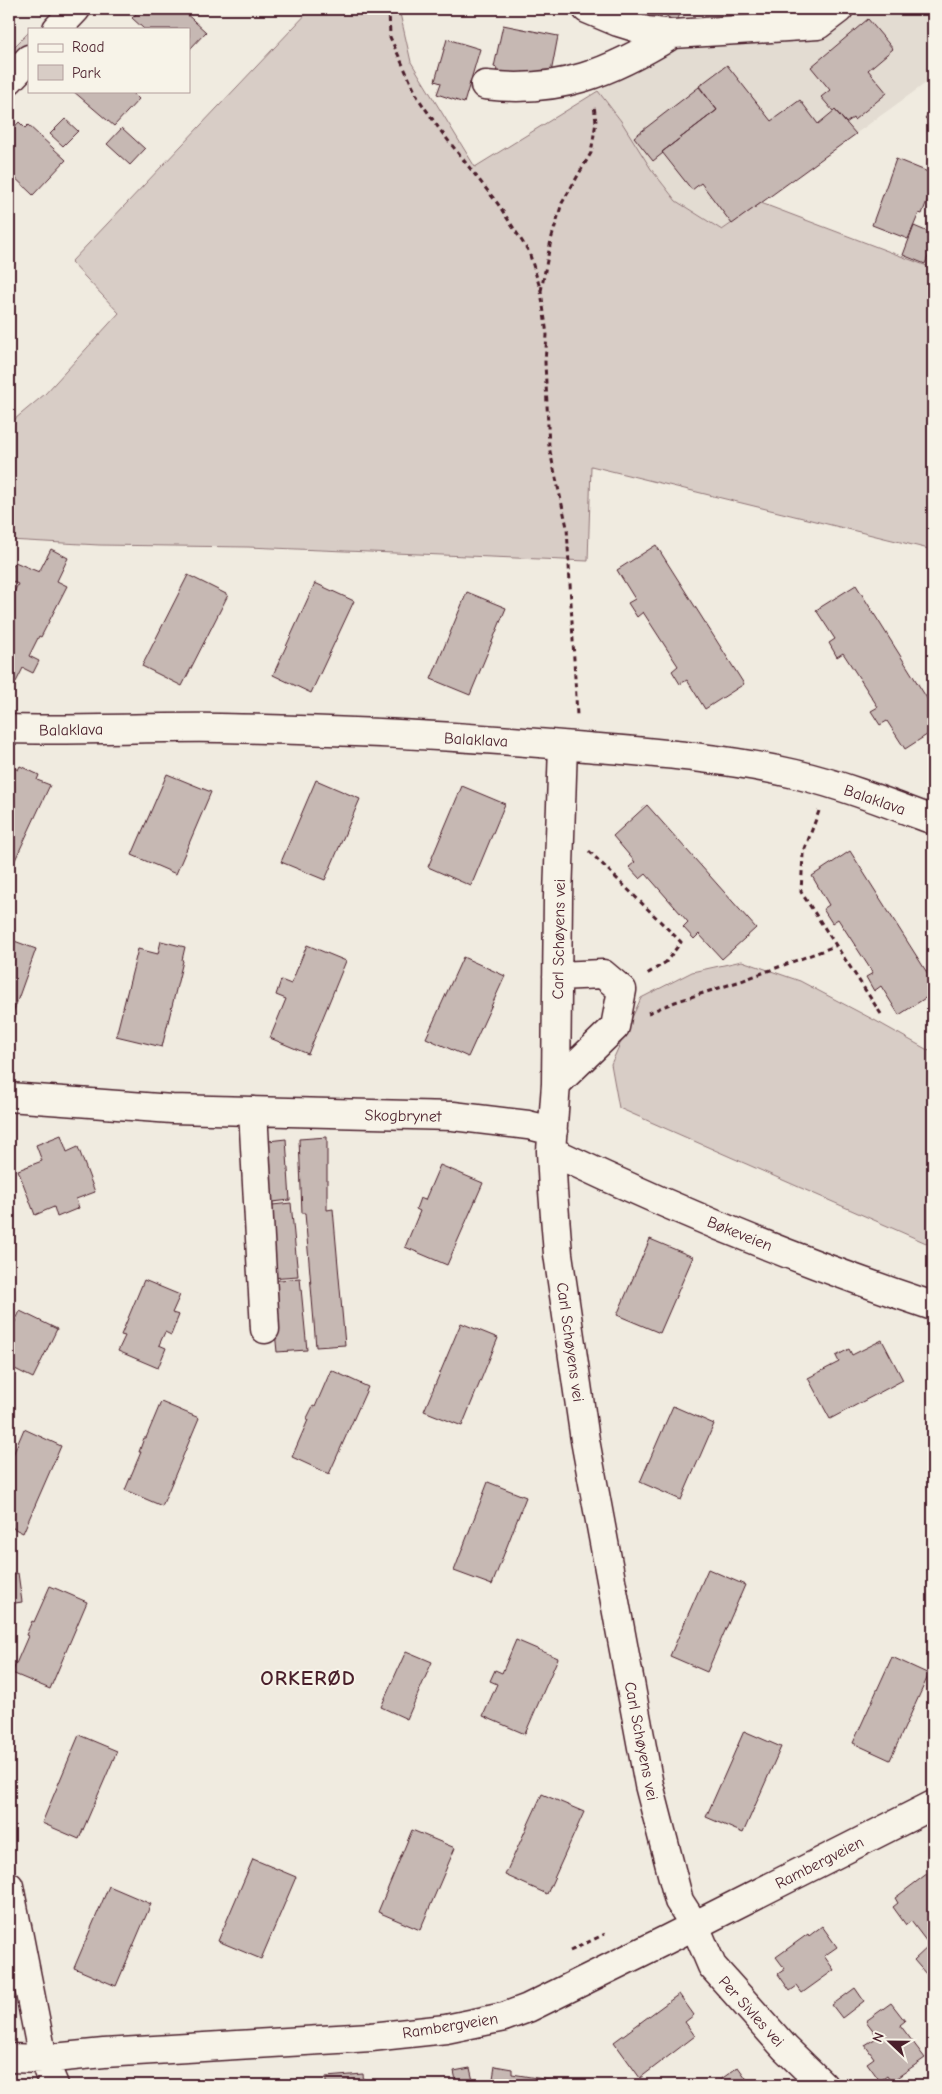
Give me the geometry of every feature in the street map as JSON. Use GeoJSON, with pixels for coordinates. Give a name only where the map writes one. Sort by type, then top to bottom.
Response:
{"type":"FeatureCollection","features":[{"type":"Feature","properties":{"kind":"street"},"geometry":{"type":"LineString","coordinates":[[58,28],[76,9]]}},
{"type":"Feature","properties":{"kind":"street"},"geometry":{"type":"LineString","coordinates":[[587,9],[640,29],[673,34],[828,17]]}},
{"type":"Feature","properties":{"kind":"street"},"geometry":{"type":"LineString","coordinates":[[485,85],[511,88],[550,86],[603,72],[637,56],[673,34]]}},
{"type":"Feature","properties":{"kind":"street"},"geometry":{"type":"LineString","coordinates":[[9,80],[28,60]]}},
{"type":"Feature","properties":{"kind":"street","name":"Balaklava"},"geometry":{"type":"LineString","coordinates":[[9,729],[221,728],[488,738],[563,745],[730,762],[796,774],[887,802],[933,820]]}},
{"type":"Feature","properties":{"kind":"street","name":"Carl Schøyens vei"},"geometry":{"type":"LineString","coordinates":[[563,745],[556,1084],[552,1141],[558,1254],[588,1460],[649,1785],[679,1901],[695,1926]]}},
{"type":"Feature","properties":{"kind":"street"},"geometry":{"type":"LineString","coordinates":[[556,1084],[615,1028],[622,990],[603,974],[557,976]]}},
{"type":"Feature","properties":{"kind":"street","name":"Skogbrynet"},"geometry":{"type":"LineString","coordinates":[[9,1097],[163,1109],[453,1116],[528,1124],[552,1141]]}},
{"type":"Feature","properties":{"kind":"street"},"geometry":{"type":"LineString","coordinates":[[252,1112],[265,1329]]}},
{"type":"Feature","properties":{"kind":"street","name":"Bøkeveien"},"geometry":{"type":"LineString","coordinates":[[552,1141],[735,1232],[877,1287],[933,1306]]}},
{"type":"Feature","properties":{"kind":"street","name":"Rambergveien"},"geometry":{"type":"LineString","coordinates":[[9,2058],[43,2059],[104,2053],[371,2037],[446,2029],[504,2018],[695,1926],[933,1804]]}},
{"type":"Feature","properties":{"kind":"street"},"geometry":{"type":"LineString","coordinates":[[9,1886],[19,1983],[43,2059],[54,2085]]}},
{"type":"Feature","properties":{"kind":"street","name":"Per Sivles vei"},"geometry":{"type":"LineString","coordinates":[[695,1926],[712,1966],[786,2048],[823,2085]]}},
{"type":"Feature","properties":{"kind":"path"},"geometry":{"type":"LineString","coordinates":[[389,9],[390,37],[418,98],[440,130],[498,204],[529,252],[541,291],[547,336],[544,362],[549,447],[566,527],[572,605],[573,663],[577,717],[575,730],[563,745]]}},
{"type":"Feature","properties":{"kind":"path"},"geometry":{"type":"LineString","coordinates":[[541,291],[551,240],[562,203],[591,152],[596,122],[593,101],[603,72]]}},
{"type":"Feature","properties":{"kind":"path"},"geometry":{"type":"LineString","coordinates":[[829,784],[803,854],[801,892],[881,1014]]}},
{"type":"Feature","properties":{"kind":"path"},"geometry":{"type":"LineString","coordinates":[[560,822],[681,942],[666,962],[622,990]]}},
{"type":"Feature","properties":{"kind":"path"},"geometry":{"type":"LineString","coordinates":[[615,1028],[675,1002],[741,982],[835,946]]}},
{"type":"Feature","properties":{"kind":"path"},"geometry":{"type":"LineString","coordinates":[[566,1953],[609,1932]]}},
{"type":"Feature","properties":{"kind":"shaded area"},"geometry":{"type":"Polygon","coordinates":[[[745,9],[815,9],[834,32],[865,9],[922,9],[933,20],[933,78],[722,230],[676,201],[651,169],[621,121],[598,91],[745,9]]]}},
{"type":"Feature","properties":{"kind":"green space"},"geometry":{"type":"Polygon","coordinates":[[[311,9],[399,9],[411,62],[475,167],[598,91],[621,121],[651,169],[676,201],[722,230],[761,203],[927,266],[933,244],[933,550],[591,466],[588,561],[248,547],[99,545],[9,540],[9,424],[45,394],[119,313],[71,262],[311,9]]]}},
{"type":"Feature","properties":{"kind":"green space"},"geometry":{"type":"Polygon","coordinates":[[[28,33],[28,44],[9,63],[9,52],[28,33]]]}},
{"type":"Feature","properties":{"kind":"green space"},"geometry":{"type":"Polygon","coordinates":[[[742,961],[800,981],[933,1053],[933,1246],[619,1108],[611,1064],[641,998],[692,972],[742,961]]]}},
{"type":"Feature","properties":{"kind":"building"},"geometry":{"type":"Polygon","coordinates":[[[141,9],[181,9],[206,32],[190,49],[190,28],[143,28],[132,18],[141,9]]]}},
{"type":"Feature","properties":{"kind":"building"},"geometry":{"type":"Polygon","coordinates":[[[627,9],[684,9],[675,22],[661,12],[654,22],[645,16],[644,18],[628,17],[627,9]]]}},
{"type":"Feature","properties":{"kind":"building"},"geometry":{"type":"Polygon","coordinates":[[[868,19],[893,49],[868,70],[887,93],[854,120],[853,118],[846,123],[821,97],[830,90],[811,67],[868,19]]]}},
{"type":"Feature","properties":{"kind":"building"},"geometry":{"type":"Polygon","coordinates":[[[503,25],[558,36],[550,78],[522,72],[521,76],[495,78],[497,68],[494,67],[503,25]]]}},
{"type":"Feature","properties":{"kind":"building"},"geometry":{"type":"Polygon","coordinates":[[[447,39],[480,49],[464,103],[437,94],[441,83],[435,81],[447,39]]]}},
{"type":"Feature","properties":{"kind":"building"},"geometry":{"type":"Polygon","coordinates":[[[727,65],[771,121],[800,100],[818,124],[835,110],[856,134],[732,224],[701,183],[692,190],[662,152],[717,110],[699,86],[727,65]]]}},
{"type":"Feature","properties":{"kind":"building"},"geometry":{"type":"Polygon","coordinates":[[[699,87],[717,110],[653,161],[634,137],[699,87]]]}},
{"type":"Feature","properties":{"kind":"building"},"geometry":{"type":"Polygon","coordinates":[[[74,92],[132,92],[139,99],[114,126],[74,92]]]}},
{"type":"Feature","properties":{"kind":"building"},"geometry":{"type":"Polygon","coordinates":[[[933,108],[933,126],[925,118],[933,108]]]}},
{"type":"Feature","properties":{"kind":"building"},"geometry":{"type":"Polygon","coordinates":[[[65,119],[78,131],[63,146],[50,134],[65,119]]]}},
{"type":"Feature","properties":{"kind":"building"},"geometry":{"type":"Polygon","coordinates":[[[19,122],[25,128],[28,125],[66,160],[33,195],[9,172],[9,145],[12,142],[9,139],[9,133],[19,122]]]}},
{"type":"Feature","properties":{"kind":"building"},"geometry":{"type":"Polygon","coordinates":[[[122,128],[145,149],[130,165],[107,144],[122,128]]]}},
{"type":"Feature","properties":{"kind":"building"},"geometry":{"type":"Polygon","coordinates":[[[896,159],[933,174],[933,185],[922,214],[919,213],[908,239],[872,225],[896,159]]]}},
{"type":"Feature","properties":{"kind":"building"},"geometry":{"type":"Polygon","coordinates":[[[914,226],[933,234],[933,245],[925,264],[903,255],[914,226]]]}},
{"type":"Feature","properties":{"kind":"building"},"geometry":{"type":"Polygon","coordinates":[[[656,545],[744,684],[705,709],[687,680],[680,684],[672,671],[678,666],[643,612],[637,617],[628,603],[635,599],[617,570],[656,545]]]}},
{"type":"Feature","properties":{"kind":"building"},"geometry":{"type":"Polygon","coordinates":[[[51,549],[68,558],[57,581],[67,586],[29,656],[39,661],[33,673],[23,668],[16,682],[9,679],[9,596],[11,598],[18,584],[9,580],[9,573],[15,562],[39,572],[51,549]]]}},
{"type":"Feature","properties":{"kind":"building"},"geometry":{"type":"Polygon","coordinates":[[[188,575],[228,595],[182,686],[142,666],[188,575]]]}},
{"type":"Feature","properties":{"kind":"building"},"geometry":{"type":"Polygon","coordinates":[[[315,583],[354,601],[311,693],[273,675],[315,583]]]}},
{"type":"Feature","properties":{"kind":"building"},"geometry":{"type":"Polygon","coordinates":[[[856,585],[933,708],[933,731],[905,749],[887,721],[880,725],[871,711],[878,707],[843,653],[837,657],[829,643],[835,639],[816,610],[856,585]]]}},
{"type":"Feature","properties":{"kind":"building"},"geometry":{"type":"Polygon","coordinates":[[[467,592],[506,608],[470,695],[431,679],[467,592]]]}},
{"type":"Feature","properties":{"kind":"building"},"geometry":{"type":"Polygon","coordinates":[[[9,765],[18,770],[20,766],[39,775],[37,780],[50,785],[9,873],[9,765]]]}},
{"type":"Feature","properties":{"kind":"building"},"geometry":{"type":"Polygon","coordinates":[[[167,774],[211,792],[176,874],[132,855],[167,774]]]}},
{"type":"Feature","properties":{"kind":"building"},"geometry":{"type":"Polygon","coordinates":[[[316,780],[360,799],[325,880],[281,862],[316,780]]]}},
{"type":"Feature","properties":{"kind":"building"},"geometry":{"type":"Polygon","coordinates":[[[462,786],[505,804],[471,886],[428,867],[462,786]]]}},
{"type":"Feature","properties":{"kind":"building"},"geometry":{"type":"Polygon","coordinates":[[[647,805],[756,928],[722,959],[699,934],[694,939],[683,927],[688,922],[646,874],[640,879],[629,867],[635,862],[613,836],[647,805]]]}},
{"type":"Feature","properties":{"kind":"building"},"geometry":{"type":"Polygon","coordinates":[[[850,851],[933,982],[933,993],[899,1015],[881,986],[874,991],[866,977],[873,973],[838,919],[832,923],[823,909],[829,905],[812,876],[850,851]]]}},
{"type":"Feature","properties":{"kind":"building"},"geometry":{"type":"Polygon","coordinates":[[[9,939],[36,949],[9,1024],[9,939]]]}},
{"type":"Feature","properties":{"kind":"building"},"geometry":{"type":"Polygon","coordinates":[[[161,941],[185,947],[162,1047],[116,1036],[138,949],[158,954],[161,941]]]}},
{"type":"Feature","properties":{"kind":"building"},"geometry":{"type":"Polygon","coordinates":[[[307,945],[346,961],[308,1054],[270,1038],[286,999],[276,995],[281,980],[291,984],[307,945]]]}},
{"type":"Feature","properties":{"kind":"building"},"geometry":{"type":"Polygon","coordinates":[[[463,957],[505,976],[468,1057],[426,1038],[463,957]]]}},
{"type":"Feature","properties":{"kind":"building"},"geometry":{"type":"Polygon","coordinates":[[[61,1135],[67,1152],[78,1147],[95,1192],[76,1199],[79,1208],[57,1217],[54,1207],[35,1215],[18,1170],[42,1161],[36,1145],[61,1135]]]}},
{"type":"Feature","properties":{"kind":"building"},"geometry":{"type":"Polygon","coordinates":[[[327,1137],[327,1210],[333,1209],[345,1345],[316,1347],[305,1213],[302,1213],[299,1139],[327,1137]]]}},
{"type":"Feature","properties":{"kind":"building"},"geometry":{"type":"Polygon","coordinates":[[[286,1139],[290,1200],[264,1203],[259,1142],[286,1139]]]}},
{"type":"Feature","properties":{"kind":"building"},"geometry":{"type":"Polygon","coordinates":[[[440,1165],[483,1183],[447,1265],[405,1247],[420,1211],[416,1209],[420,1198],[425,1200],[440,1165]]]}},
{"type":"Feature","properties":{"kind":"building"},"geometry":{"type":"Polygon","coordinates":[[[291,1203],[298,1276],[270,1278],[263,1206],[291,1203]]]}},
{"type":"Feature","properties":{"kind":"building"},"geometry":{"type":"Polygon","coordinates":[[[650,1239],[693,1257],[660,1333],[617,1315],[650,1239]]]}},
{"type":"Feature","properties":{"kind":"building"},"geometry":{"type":"Polygon","coordinates":[[[300,1278],[307,1350],[277,1352],[270,1281],[300,1278]]]}},
{"type":"Feature","properties":{"kind":"building"},"geometry":{"type":"Polygon","coordinates":[[[144,1280],[180,1295],[172,1313],[179,1315],[171,1335],[165,1332],[159,1345],[166,1348],[158,1368],[118,1351],[125,1336],[121,1335],[144,1280]]]}},
{"type":"Feature","properties":{"kind":"building"},"geometry":{"type":"Polygon","coordinates":[[[20,1311],[57,1329],[33,1378],[9,1366],[9,1324],[10,1322],[14,1324],[20,1311]]]}},
{"type":"Feature","properties":{"kind":"building"},"geometry":{"type":"Polygon","coordinates":[[[461,1323],[498,1338],[462,1426],[424,1411],[461,1323]]]}},
{"type":"Feature","properties":{"kind":"building"},"geometry":{"type":"Polygon","coordinates":[[[882,1340],[903,1380],[830,1419],[808,1378],[839,1362],[836,1356],[849,1349],[852,1355],[882,1340]]]}},
{"type":"Feature","properties":{"kind":"building"},"geometry":{"type":"Polygon","coordinates":[[[331,1370],[368,1387],[329,1474],[292,1457],[308,1420],[306,1420],[313,1406],[315,1407],[331,1370]]]}},
{"type":"Feature","properties":{"kind":"building"},"geometry":{"type":"Polygon","coordinates":[[[161,1402],[199,1418],[162,1506],[125,1490],[141,1452],[139,1452],[144,1438],[146,1438],[161,1402]]]}},
{"type":"Feature","properties":{"kind":"building"},"geometry":{"type":"Polygon","coordinates":[[[673,1406],[714,1424],[681,1500],[640,1482],[673,1406]]]}},
{"type":"Feature","properties":{"kind":"building"},"geometry":{"type":"Polygon","coordinates":[[[24,1429],[61,1446],[23,1533],[9,1526],[9,1464],[24,1429]]]}},
{"type":"Feature","properties":{"kind":"building"},"geometry":{"type":"Polygon","coordinates":[[[488,1482],[526,1497],[492,1585],[454,1571],[488,1482]]]}},
{"type":"Feature","properties":{"kind":"building"},"geometry":{"type":"Polygon","coordinates":[[[708,1569],[745,1585],[707,1672],[670,1656],[708,1569]]]}},
{"type":"Feature","properties":{"kind":"building"},"geometry":{"type":"Polygon","coordinates":[[[18,1573],[22,1602],[9,1604],[9,1575],[18,1573]]]}},
{"type":"Feature","properties":{"kind":"building"},"geometry":{"type":"Polygon","coordinates":[[[50,1586],[87,1602],[50,1689],[12,1673],[28,1636],[26,1635],[32,1621],[34,1622],[50,1586]]]}},
{"type":"Feature","properties":{"kind":"building"},"geometry":{"type":"Polygon","coordinates":[[[516,1640],[558,1658],[525,1734],[483,1716],[497,1684],[490,1681],[495,1670],[502,1673],[516,1640]]]}},
{"type":"Feature","properties":{"kind":"building"},"geometry":{"type":"Polygon","coordinates":[[[406,1651],[432,1662],[407,1719],[381,1707],[406,1651]]]}},
{"type":"Feature","properties":{"kind":"building"},"geometry":{"type":"Polygon","coordinates":[[[892,1657],[929,1674],[890,1760],[853,1743],[892,1657]]]}},
{"type":"Feature","properties":{"kind":"building"},"geometry":{"type":"Polygon","coordinates":[[[744,1731],[781,1747],[743,1833],[706,1817],[744,1731]]]}},
{"type":"Feature","properties":{"kind":"building"},"geometry":{"type":"Polygon","coordinates":[[[79,1735],[117,1751],[79,1839],[42,1823],[79,1735]]]}},
{"type":"Feature","properties":{"kind":"building"},"geometry":{"type":"Polygon","coordinates":[[[542,1794],[584,1812],[547,1894],[505,1875],[542,1794]]]}},
{"type":"Feature","properties":{"kind":"building"},"geometry":{"type":"Polygon","coordinates":[[[412,1830],[455,1848],[420,1930],[378,1912],[412,1830]]]}},
{"type":"Feature","properties":{"kind":"building"},"geometry":{"type":"Polygon","coordinates":[[[253,1859],[296,1877],[261,1959],[218,1941],[253,1859]]]}},
{"type":"Feature","properties":{"kind":"building"},"geometry":{"type":"Polygon","coordinates":[[[928,1873],[933,1880],[933,1943],[930,1946],[911,1921],[906,1925],[893,1907],[898,1903],[895,1898],[928,1873]]]}},
{"type":"Feature","properties":{"kind":"building"},"geometry":{"type":"Polygon","coordinates":[[[109,1886],[151,1904],[116,1986],[74,1968],[109,1886]]]}},
{"type":"Feature","properties":{"kind":"building"},"geometry":{"type":"Polygon","coordinates":[[[822,1926],[837,1947],[824,1956],[834,1970],[802,1993],[797,1986],[790,1991],[778,1974],[785,1969],[776,1957],[822,1926]]]}},
{"type":"Feature","properties":{"kind":"building"},"geometry":{"type":"Polygon","coordinates":[[[930,1945],[933,1948],[933,1982],[914,1960],[930,1945]]]}},
{"type":"Feature","properties":{"kind":"building"},"geometry":{"type":"Polygon","coordinates":[[[855,1988],[864,2001],[842,2018],[832,2005],[855,1988]]]}},
{"type":"Feature","properties":{"kind":"building"},"geometry":{"type":"Polygon","coordinates":[[[679,1994],[694,2015],[685,2022],[695,2036],[640,2078],[614,2042],[679,1994]]]}},
{"type":"Feature","properties":{"kind":"building"},"geometry":{"type":"Polygon","coordinates":[[[891,2003],[905,2021],[900,2025],[925,2058],[891,2082],[887,2076],[880,2081],[867,2063],[874,2058],[865,2045],[878,2037],[866,2021],[891,2003]]]}},
{"type":"Feature","properties":{"kind":"building"},"geometry":{"type":"Polygon","coordinates":[[[495,2066],[512,2069],[512,2074],[568,2083],[567,2085],[492,2085],[495,2066]]]}},
{"type":"Feature","properties":{"kind":"building"},"geometry":{"type":"Polygon","coordinates":[[[738,2067],[751,2085],[713,2085],[738,2067]]]}},
{"type":"Feature","properties":{"kind":"building"},"geometry":{"type":"Polygon","coordinates":[[[470,2068],[474,2085],[457,2085],[454,2071],[470,2068]]]}},
{"type":"Feature","properties":{"kind":"building"},"geometry":{"type":"Polygon","coordinates":[[[363,2074],[364,2085],[326,2085],[326,2077],[363,2074]]]}},
{"type":"Feature","properties":{"kind":"district","name":"ORKERØD"},"geometry":{"type":"Point","coordinates":[308,1678]}}]}
